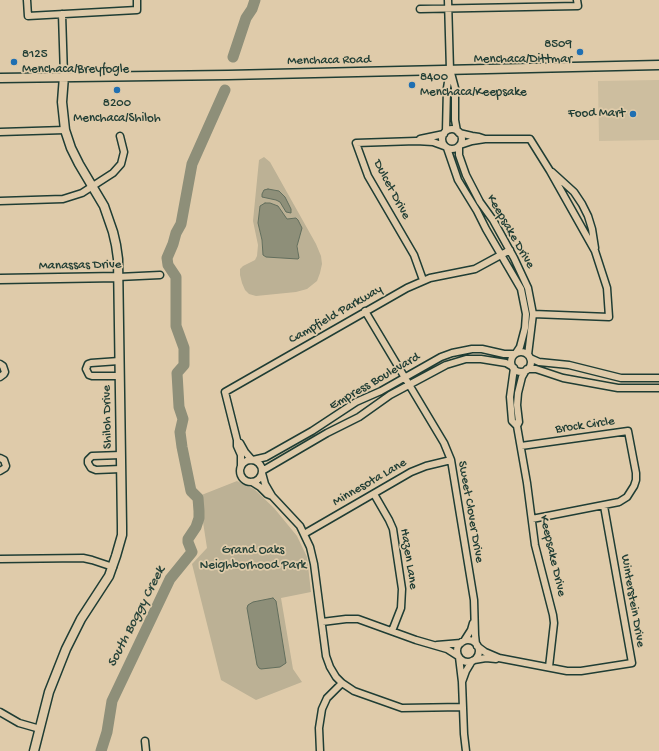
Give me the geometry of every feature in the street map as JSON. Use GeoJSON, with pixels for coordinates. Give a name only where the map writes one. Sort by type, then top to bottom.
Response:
{"type":"FeatureCollection","features":[{"type":"Feature","properties":{"kind":"street"},"geometry":{"type":"LineString","coordinates":[[27,0],[28,16],[137,10],[137,0]]}},
{"type":"Feature","properties":{"kind":"street"},"geometry":{"type":"LineString","coordinates":[[448,0],[450,70],[447,88],[445,133],[442,140],[446,147],[453,149],[459,145],[485,139],[530,139],[550,171],[595,251]]}},
{"type":"Feature","properties":{"kind":"street"},"geometry":{"type":"LineString","coordinates":[[420,9],[578,6],[578,0]]}},
{"type":"Feature","properties":{"kind":"street"},"geometry":{"type":"LineString","coordinates":[[62,14],[64,76]]}},
{"type":"Feature","properties":{"kind":"street","name":"Menchaca Road"},"geometry":{"type":"LineString","coordinates":[[0,78],[228,75],[659,65]]}},
{"type":"Feature","properties":{"kind":"street"},"geometry":{"type":"LineString","coordinates":[[450,70],[455,88],[455,120],[458,132],[462,137],[459,145]]}},
{"type":"Feature","properties":{"kind":"street","name":"Shiloh Drive"},"geometry":{"type":"LineString","coordinates":[[34,751],[50,692],[66,649],[81,618],[104,584],[112,567],[122,535],[118,259],[113,232],[104,206],[79,164],[71,148],[65,130],[63,108],[64,76]]}},
{"type":"Feature","properties":{"kind":"street"},"geometry":{"type":"LineString","coordinates":[[445,133],[452,129],[485,139]]}},
{"type":"Feature","properties":{"kind":"street"},"geometry":{"type":"LineString","coordinates":[[0,132],[65,130]]}},
{"type":"Feature","properties":{"kind":"street","name":"Dulcet Drive"},"geometry":{"type":"LineString","coordinates":[[416,140],[445,133]]}},
{"type":"Feature","properties":{"kind":"street"},"geometry":{"type":"LineString","coordinates":[[0,200],[63,199],[77,196],[94,187],[113,173],[121,164],[124,152],[120,136]]}},
{"type":"Feature","properties":{"kind":"street","name":"Dulcet Drive"},"geometry":{"type":"LineString","coordinates":[[423,280],[414,255],[368,176],[356,143],[416,140],[433,142],[446,147]]}},
{"type":"Feature","properties":{"kind":"street","name":"Keepsake Drive"},"geometry":{"type":"LineString","coordinates":[[459,145],[459,155],[466,175],[480,202],[493,220],[510,250],[528,288],[533,314],[529,357]]}},
{"type":"Feature","properties":{"kind":"street","name":"Keepsake Drive"},"geometry":{"type":"LineString","coordinates":[[446,147],[458,180],[478,211],[500,255],[515,277],[521,289],[526,314],[525,328],[520,347],[516,354]]}},
{"type":"Feature","properties":{"kind":"street"},"geometry":{"type":"LineString","coordinates":[[533,314],[609,317],[607,288],[595,251],[592,229],[588,216],[574,192],[550,171]]}},
{"type":"Feature","properties":{"kind":"street","name":"Campfield Parkway"},"geometry":{"type":"LineString","coordinates":[[241,467],[241,455],[237,446],[237,440],[225,392],[392,295],[423,280],[475,270],[510,250]]}},
{"type":"Feature","properties":{"kind":"street","name":"Manassas Drive"},"geometry":{"type":"LineString","coordinates":[[0,279],[160,275]]}},
{"type":"Feature","properties":{"kind":"street","name":"Sweet Clover Drive"},"geometry":{"type":"LineString","coordinates":[[365,311],[410,384],[444,443],[451,460],[474,600],[474,619],[477,645]]}},
{"type":"Feature","properties":{"kind":"street","name":"Empress Boulevard"},"geometry":{"type":"LineString","coordinates":[[253,460],[266,457],[322,426],[356,402],[382,391],[441,357],[464,350],[482,350],[504,354],[516,354]]}},
{"type":"Feature","properties":{"kind":"street"},"geometry":{"type":"LineString","coordinates":[[659,378],[621,378],[569,365],[539,362],[522,352],[516,354],[511,361],[513,368],[518,371],[536,368],[564,378],[618,388],[659,388]]}},
{"type":"Feature","properties":{"kind":"street"},"geometry":{"type":"LineString","coordinates":[[526,370],[530,364],[529,357]]}},
{"type":"Feature","properties":{"kind":"street","name":"Empress Boulevard"},"geometry":{"type":"LineString","coordinates":[[262,472],[326,433],[359,417],[390,395],[446,365],[466,359],[495,360],[506,363],[513,368]]}},
{"type":"Feature","properties":{"kind":"street"},"geometry":{"type":"LineString","coordinates":[[119,362],[91,363],[88,364],[86,369],[92,376],[119,376]]}},
{"type":"Feature","properties":{"kind":"street"},"geometry":{"type":"LineString","coordinates":[[0,364],[3,366],[5,372],[0,377]]}},
{"type":"Feature","properties":{"kind":"street","name":"Keepsake Drive"},"geometry":{"type":"LineString","coordinates":[[513,368],[510,406],[512,421],[517,426],[536,545],[554,623],[549,667]]}},
{"type":"Feature","properties":{"kind":"street","name":"Keepsake Drive"},"geometry":{"type":"LineString","coordinates":[[517,426],[520,422],[517,405],[519,386],[526,370]]}},
{"type":"Feature","properties":{"kind":"street","name":"Brock Circle"},"geometry":{"type":"LineString","coordinates":[[521,446],[628,431],[636,473],[636,480],[631,493],[624,499],[614,504],[532,519]]}},
{"type":"Feature","properties":{"kind":"street","name":"Campfield Parkway"},"geometry":{"type":"LineString","coordinates":[[237,440],[245,452],[253,460]]}},
{"type":"Feature","properties":{"kind":"street"},"geometry":{"type":"LineString","coordinates":[[121,455],[92,456],[88,460],[88,463],[93,469],[121,469]]}},
{"type":"Feature","properties":{"kind":"street"},"geometry":{"type":"LineString","coordinates":[[0,458],[4,460],[6,466],[0,471]]}},
{"type":"Feature","properties":{"kind":"street"},"geometry":{"type":"LineString","coordinates":[[272,496],[267,494],[252,482],[248,482],[243,478],[241,474],[241,467],[246,462],[253,460],[259,463],[265,484],[272,496],[291,516],[304,534],[312,554],[328,661],[333,672],[342,683],[354,691],[402,708],[463,708]]}},
{"type":"Feature","properties":{"kind":"street","name":"Minnesota Lane"},"geometry":{"type":"LineString","coordinates":[[304,534],[418,469],[451,460]]}},
{"type":"Feature","properties":{"kind":"street"},"geometry":{"type":"LineString","coordinates":[[252,482],[259,479],[262,472]]}},
{"type":"Feature","properties":{"kind":"street","name":"Hazen Lane"},"geometry":{"type":"LineString","coordinates":[[374,494],[393,529],[402,589],[401,608],[392,631]]}},
{"type":"Feature","properties":{"kind":"street","name":"Winterstein Drive"},"geometry":{"type":"LineString","coordinates":[[477,645],[485,652],[500,658],[567,671],[581,671],[632,663],[604,506]]}},
{"type":"Feature","properties":{"kind":"street"},"geometry":{"type":"LineString","coordinates":[[0,559],[83,558],[112,567]]}},
{"type":"Feature","properties":{"kind":"street"},"geometry":{"type":"LineString","coordinates":[[322,622],[352,618],[365,621],[416,640],[447,649],[465,661],[473,660]]}},
{"type":"Feature","properties":{"kind":"street","name":"Sweet Clover Drive"},"geometry":{"type":"LineString","coordinates":[[462,642],[471,630],[474,619]]}},
{"type":"Feature","properties":{"kind":"street"},"geometry":{"type":"LineString","coordinates":[[435,645],[470,641],[477,645],[479,652],[473,660],[462,682]]}},
{"type":"Feature","properties":{"kind":"street"},"geometry":{"type":"LineString","coordinates":[[462,642],[458,649],[462,682],[466,751]]}},
{"type":"Feature","properties":{"kind":"street","name":"Winterstein Drive"},"geometry":{"type":"LineString","coordinates":[[473,660],[500,658]]}},
{"type":"Feature","properties":{"kind":"street"},"geometry":{"type":"LineString","coordinates":[[320,751],[322,709],[328,698],[342,683]]}},
{"type":"Feature","properties":{"kind":"street"},"geometry":{"type":"LineString","coordinates":[[0,712],[13,720],[40,729]]}},
{"type":"Feature","properties":{"kind":"street"},"geometry":{"type":"LineString","coordinates":[[145,741],[146,751]]}},
{"type":"Feature","properties":{"kind":"shaded area"},"geometry":{"type":"Polygon","coordinates":[[[659,80],[659,140],[599,141],[598,81],[659,80]]]}},
{"type":"Feature","properties":{"kind":"shaded area"},"geometry":{"type":"Polygon","coordinates":[[[268,189],[279,191],[285,197],[291,209],[291,213],[286,212],[280,202],[262,197],[264,190],[268,189]]]}},
{"type":"Feature","properties":{"kind":"shaded area"},"geometry":{"type":"Polygon","coordinates":[[[265,203],[278,206],[287,219],[296,218],[298,220],[302,228],[297,246],[298,259],[266,257],[263,255],[262,240],[258,223],[260,206],[265,203]]]}},
{"type":"Feature","properties":{"kind":"shaded area"},"geometry":{"type":"Polygon","coordinates":[[[273,598],[276,601],[286,663],[280,667],[261,669],[257,665],[247,608],[248,605],[253,602],[273,598]]]}},
{"type":"Feature","properties":{"kind":"green space"},"geometry":{"type":"Polygon","coordinates":[[[264,157],[270,162],[316,244],[321,256],[322,264],[317,281],[307,289],[296,292],[256,296],[249,294],[245,290],[242,283],[240,269],[255,260],[257,256],[258,245],[253,221],[259,160],[264,157]],[[260,206],[258,223],[263,253],[299,256],[294,218],[287,219],[260,206]]]}},
{"type":"Feature","properties":{"kind":"green space","name":"Grand Oaks Neighborhood Park"},"geometry":{"type":"Polygon","coordinates":[[[237,481],[254,489],[274,508],[297,536],[307,557],[311,592],[281,598],[293,669],[302,682],[256,700],[221,680],[192,564],[207,548],[199,496],[237,481]]]}},
{"type":"Feature","properties":{"kind":"waterway","name":"South Boggy Creek"},"geometry":{"type":"LineString","coordinates":[[233,57],[246,18],[252,9],[255,0]]}},
{"type":"Feature","properties":{"kind":"waterway","name":"South Boggy Creek"},"geometry":{"type":"LineString","coordinates":[[101,751],[107,732],[112,701],[170,579],[192,552],[188,539],[196,527],[199,518],[198,498],[191,491],[180,432],[183,419],[179,407],[177,373],[184,365],[184,348],[176,326],[176,277],[168,265],[167,258],[181,224],[192,164],[225,90]]}},
{"type":"Feature","properties":{"kind":"place","name":"8509 Menchaca/Dittmar"},"geometry":{"type":"Point","coordinates":[580,52]}},
{"type":"Feature","properties":{"kind":"place","name":"8125 Menchaca/Breyfogle"},"geometry":{"type":"Point","coordinates":[14,62]}},
{"type":"Feature","properties":{"kind":"place","name":"8400 Menchaca/Keepsake"},"geometry":{"type":"Point","coordinates":[412,85]}},
{"type":"Feature","properties":{"kind":"place","name":"8200 Menchaca/Shiloh"},"geometry":{"type":"Point","coordinates":[117,90]}},
{"type":"Feature","properties":{"kind":"place","name":"Food Mart"},"geometry":{"type":"Point","coordinates":[633,114]}}]}
